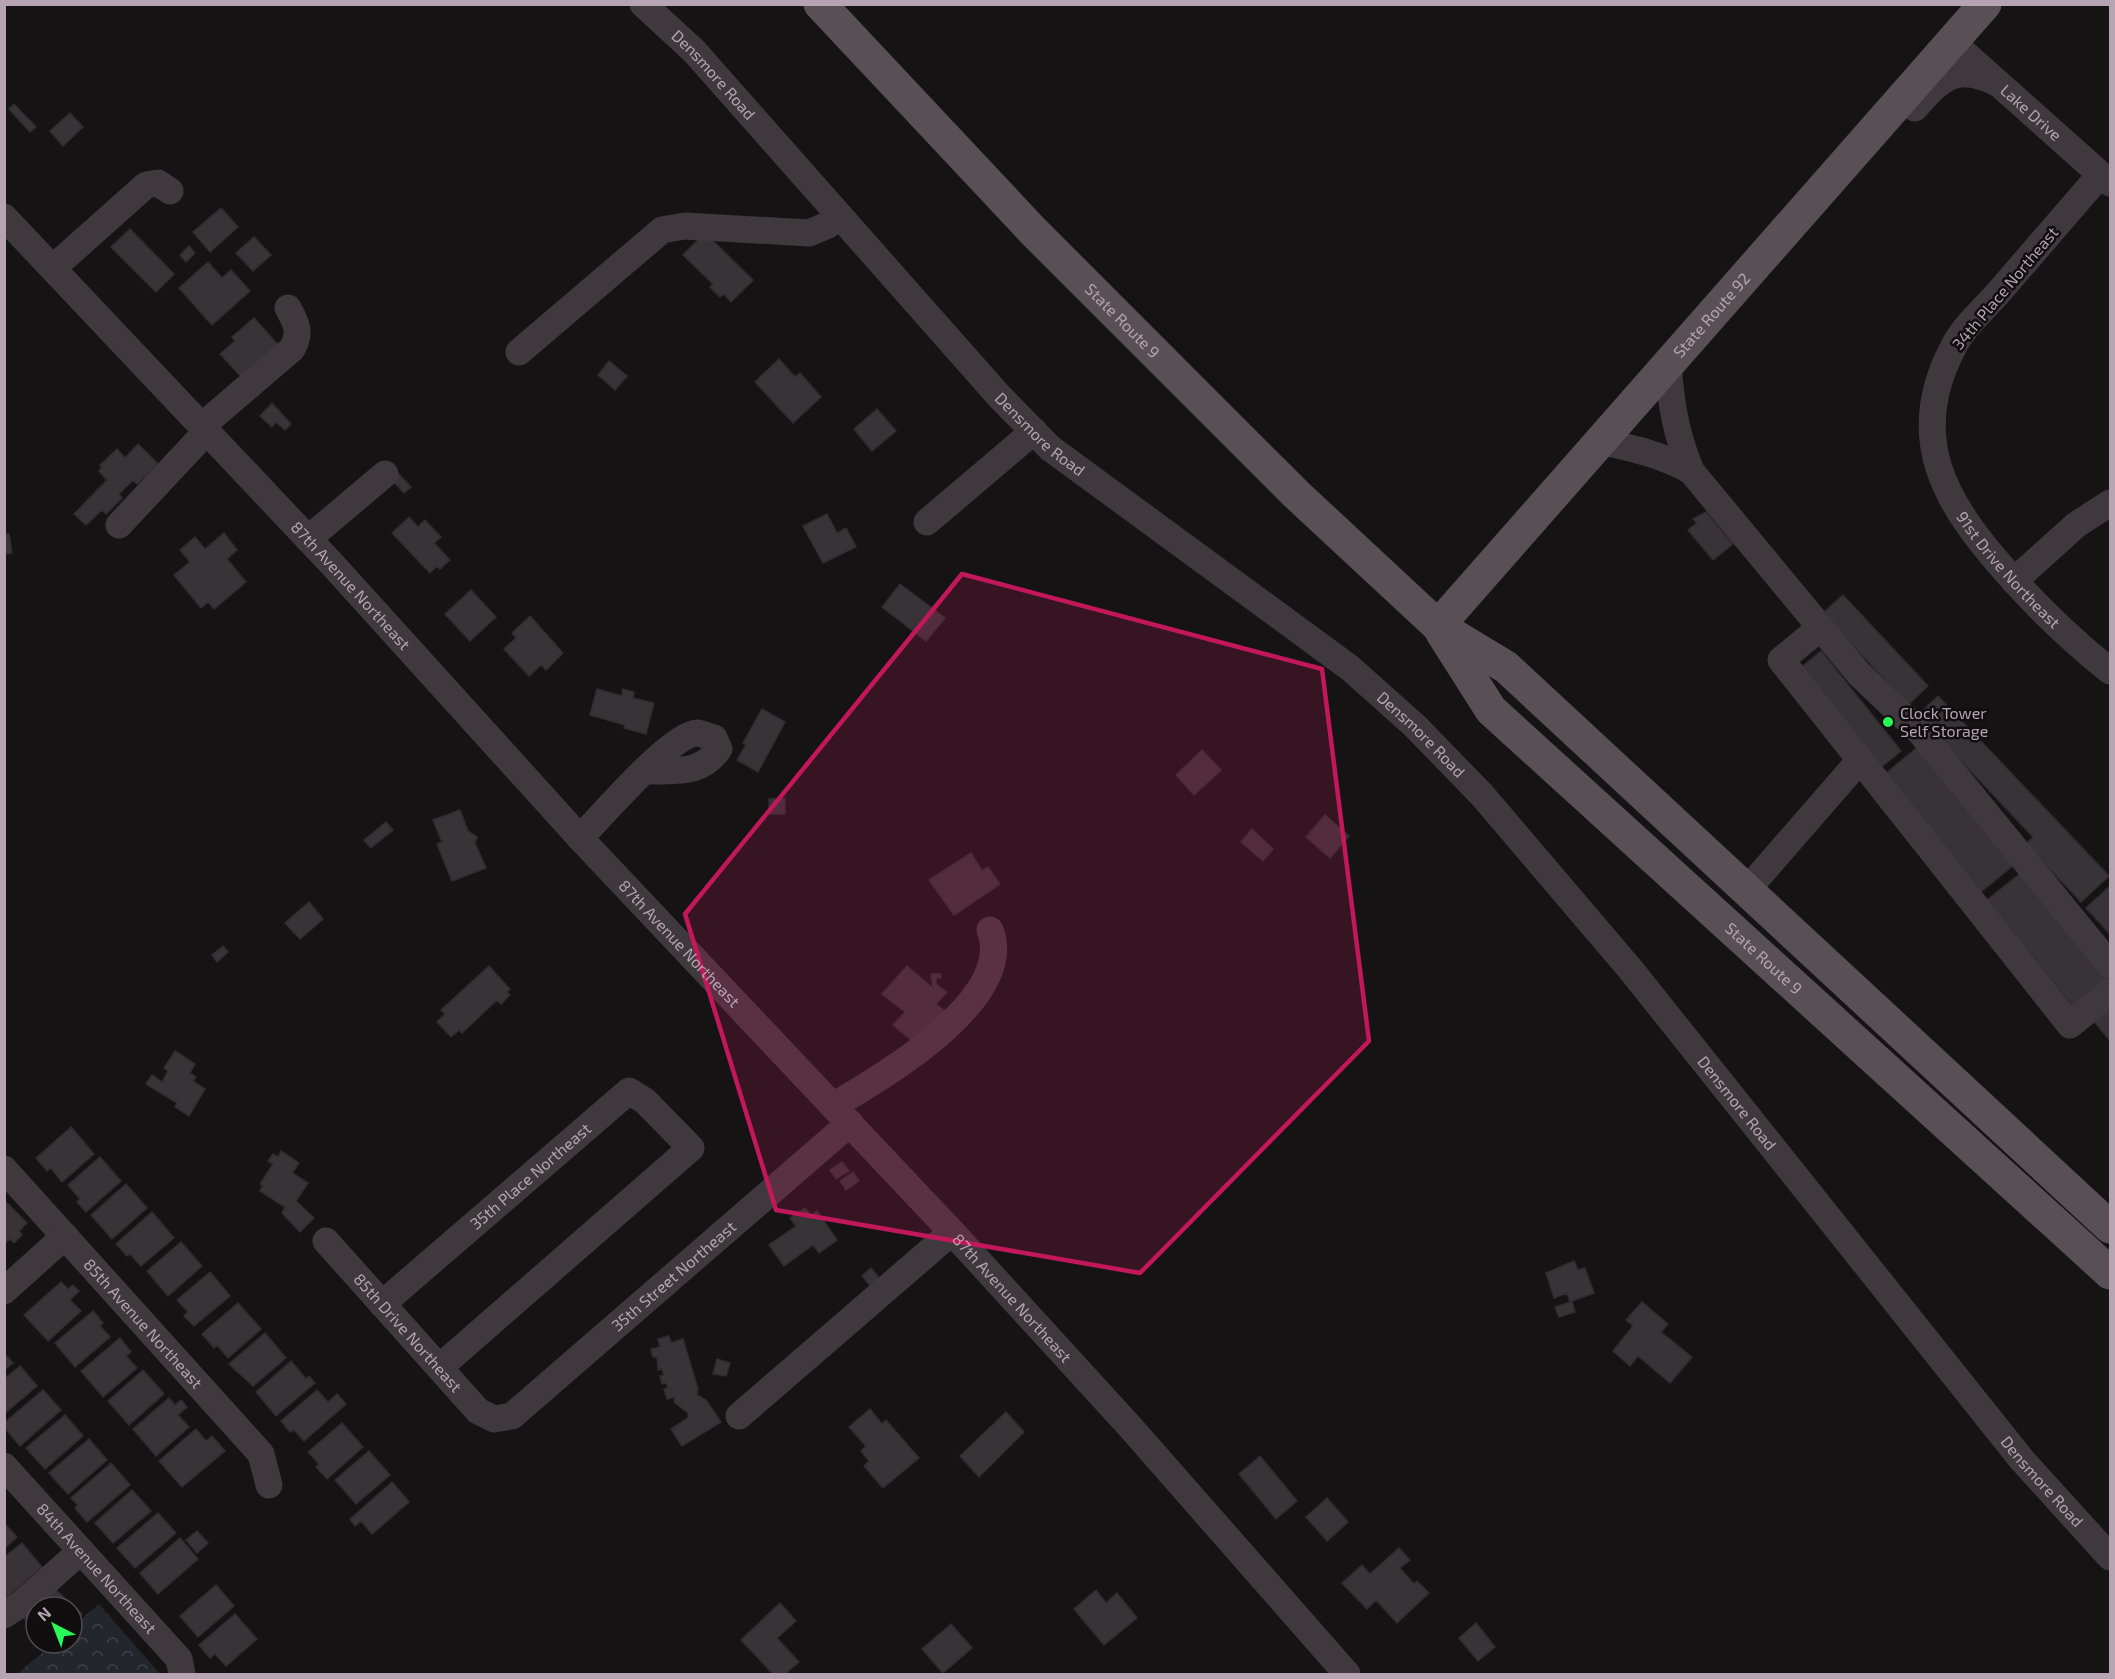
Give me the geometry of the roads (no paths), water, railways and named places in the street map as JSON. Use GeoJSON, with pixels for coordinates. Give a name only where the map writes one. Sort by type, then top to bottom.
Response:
{"type":"FeatureCollection","features":[{"type":"Feature","properties":{"kind":"main road","name":"State Route 9"},"geometry":{"type":"LineString","coordinates":[[820,4],[1034,232],[1296,494],[1438,626],[1506,667],[2110,1227]]}},
{"type":"Feature","properties":{"kind":"main road","name":"State Route 92"},"geometry":{"type":"LineString","coordinates":[[1438,626],[1984,4]]}},
{"type":"Feature","properties":{"kind":"main road","name":"State Route 9"},"geometry":{"type":"LineString","coordinates":[[1438,626],[1491,710],[2110,1273]]}},
{"type":"Feature","properties":{"kind":"street","name":"Densmore Road"},"geometry":{"type":"LineString","coordinates":[[643,4],[694,51],[999,396],[1050,448],[1350,668],[1415,726],[1482,795],[1631,970],[2022,1460],[2110,1557]]}},
{"type":"Feature","properties":{"kind":"street","name":"Lake Drive"},"geometry":{"type":"LineString","coordinates":[[1952,42],[2105,179]]}},
{"type":"Feature","properties":{"kind":"street"},"geometry":{"type":"LineString","coordinates":[[1812,201],[1874,153],[1943,78],[1967,73],[1997,83]]}},
{"type":"Feature","properties":{"kind":"street","name":"34th Place Northeast"},"geometry":{"type":"LineString","coordinates":[[1933,449],[1933,410],[1940,376],[1956,341],[2105,179]]}},
{"type":"Feature","properties":{"kind":"street"},"geometry":{"type":"LineString","coordinates":[[53,268],[146,185],[158,183],[170,191]]}},
{"type":"Feature","properties":{"kind":"street"},"geometry":{"type":"LineString","coordinates":[[519,352],[662,230],[685,226],[809,233],[828,225],[840,216]]}},
{"type":"Feature","properties":{"kind":"street","name":"87th Avenue Northeast"},"geometry":{"type":"LineString","coordinates":[[4,217],[308,539],[580,838],[952,1232],[1132,1429],[1347,1674]]}},
{"type":"Feature","properties":{"kind":"street"},"geometry":{"type":"LineString","coordinates":[[119,525],[204,429],[292,349],[298,338],[298,328],[288,308]]}},
{"type":"Feature","properties":{"kind":"street"},"geometry":{"type":"LineString","coordinates":[[1668,364],[1671,410],[1691,471],[1859,674],[1920,732],[2110,965]]}},
{"type":"Feature","properties":{"kind":"street"},"geometry":{"type":"LineString","coordinates":[[927,522],[1034,431]]}},
{"type":"Feature","properties":{"kind":"street"},"geometry":{"type":"LineString","coordinates":[[1600,441],[1640,450],[1672,461],[1691,471]]}},
{"type":"Feature","properties":{"kind":"street","name":"91st Drive Northeast"},"geometry":{"type":"LineString","coordinates":[[1933,449],[1943,482],[1960,517],[2014,581],[2071,640],[2110,671]]}},
{"type":"Feature","properties":{"kind":"street"},"geometry":{"type":"LineString","coordinates":[[308,539],[386,474]]}},
{"type":"Feature","properties":{"kind":"street"},"geometry":{"type":"LineString","coordinates":[[2014,581],[2076,525],[2110,503]]}},
{"type":"Feature","properties":{"kind":"street"},"geometry":{"type":"LineString","coordinates":[[1821,627],[1781,660],[1860,760],[2070,1025],[2110,992]]}},
{"type":"Feature","properties":{"kind":"street"},"geometry":{"type":"LineString","coordinates":[[1746,891],[1860,760]]}},
{"type":"Feature","properties":{"kind":"street"},"geometry":{"type":"LineString","coordinates":[[580,838],[645,771]]}},
{"type":"Feature","properties":{"kind":"street","name":"35th Street Northeast"},"geometry":{"type":"LineString","coordinates":[[494,1419],[512,1416],[841,1114],[942,1029],[984,986],[994,956],[990,930]]}},
{"type":"Feature","properties":{"kind":"street","name":"35th Place Northeast"},"geometry":{"type":"LineString","coordinates":[[382,1304],[629,1091],[645,1101],[691,1148],[440,1367]]}},
{"type":"Feature","properties":{"kind":"street","name":"85th Avenue Northeast"},"geometry":{"type":"LineString","coordinates":[[4,1169],[261,1454],[269,1485]]}},
{"type":"Feature","properties":{"kind":"street"},"geometry":{"type":"LineString","coordinates":[[739,1416],[952,1232]]}},
{"type":"Feature","properties":{"kind":"street"},"geometry":{"type":"LineString","coordinates":[[4,1291],[65,1236]]}},
{"type":"Feature","properties":{"kind":"street","name":"85th Drive Northeast"},"geometry":{"type":"LineString","coordinates":[[326,1241],[478,1411],[494,1419]]}},
{"type":"Feature","properties":{"kind":"street","name":"84th Avenue Northeast"},"geometry":{"type":"LineString","coordinates":[[4,1466],[179,1659],[182,1674]]}},
{"type":"Feature","properties":{"kind":"street"},"geometry":{"type":"LineString","coordinates":[[4,1615],[21,1604],[81,1551]]}},
{"type":"Feature","properties":{"kind":"place","name":"Clock Tower Self Storage"},"geometry":{"type":"Point","coordinates":[1888,722]}}]}
